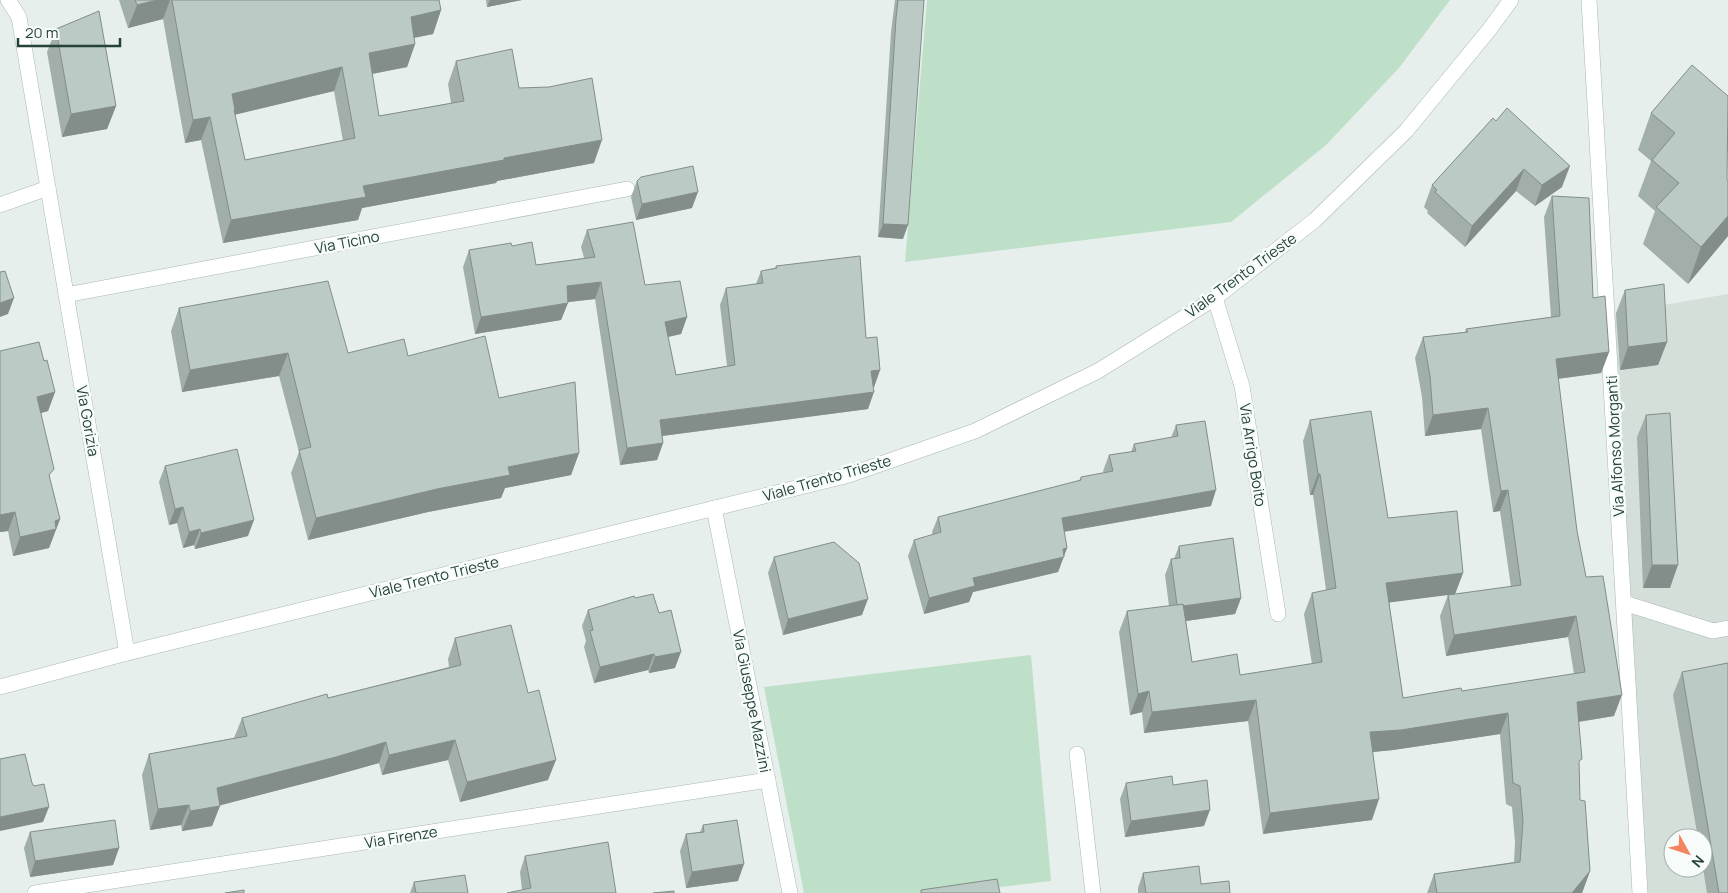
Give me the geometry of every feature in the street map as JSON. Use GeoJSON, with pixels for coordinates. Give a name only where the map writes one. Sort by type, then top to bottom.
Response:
{"type":"FeatureCollection","features":[{"type":"Feature","properties":{"kind":"street","name":"Via Gorizia"},"geometry":{"type":"LineString","coordinates":[[8,0],[19,17],[127,653]]}},
{"type":"Feature","properties":{"kind":"street","name":"Viale Trento Trieste"},"geometry":{"type":"LineString","coordinates":[[0,686],[849,475],[975,431],[1098,371],[1215,298],[1315,220],[1406,131],[1489,30],[1511,0]]}},
{"type":"Feature","properties":{"kind":"street","name":"Via Alfonso Morganti"},"geometry":{"type":"LineString","coordinates":[[1589,0],[1640,893]]}},
{"type":"Feature","properties":{"kind":"street"},"geometry":{"type":"LineString","coordinates":[[0,205],[48,188]]}},
{"type":"Feature","properties":{"kind":"street","name":"Via Ticino"},"geometry":{"type":"LineString","coordinates":[[66,295],[627,189]]}},
{"type":"Feature","properties":{"kind":"street","name":"Via Arrigo Boito"},"geometry":{"type":"LineString","coordinates":[[1215,298],[1242,386],[1278,614]]}},
{"type":"Feature","properties":{"kind":"street","name":"Via Giuseppe Mazzini"},"geometry":{"type":"LineString","coordinates":[[714,508],[790,893]]}},
{"type":"Feature","properties":{"kind":"street"},"geometry":{"type":"LineString","coordinates":[[1624,603],[1713,631],[1728,628]]}},
{"type":"Feature","properties":{"kind":"street"},"geometry":{"type":"LineString","coordinates":[[1077,754],[1092,893]]}},
{"type":"Feature","properties":{"kind":"street","name":"Via Firenze"},"geometry":{"type":"LineString","coordinates":[[35,893],[768,780]]}},
{"type":"Feature","properties":{"kind":"shaded area"},"geometry":{"type":"Polygon","coordinates":[[[1728,294],[1728,893],[1644,893],[1611,314],[1728,294]]]}},
{"type":"Feature","properties":{"kind":"green space"},"geometry":{"type":"Polygon","coordinates":[[[927,0],[1450,0],[1399,68],[1326,145],[1231,222],[905,262],[927,0]]]}},
{"type":"Feature","properties":{"kind":"green space"},"geometry":{"type":"Polygon","coordinates":[[[1031,655],[1051,881],[949,893],[804,893],[764,687],[1031,655]]]}},
{"type":"Feature","properties":{"kind":"building"},"geometry":{"type":"Polygon","coordinates":[[[135,0],[157,0],[137,5],[135,0]]]}},
{"type":"Feature","properties":{"kind":"building"},"geometry":{"type":"Polygon","coordinates":[[[172,0],[439,0],[441,10],[411,17],[415,44],[369,53],[379,116],[464,101],[456,61],[512,49],[519,88],[549,87],[592,78],[602,140],[363,186],[366,197],[231,220],[210,117],[193,120],[172,0]],[[342,67],[232,94],[245,160],[355,138],[342,67]]]}},
{"type":"Feature","properties":{"kind":"building"},"geometry":{"type":"Polygon","coordinates":[[[898,0],[924,0],[908,225],[883,224],[898,0]]]}},
{"type":"Feature","properties":{"kind":"building"},"geometry":{"type":"Polygon","coordinates":[[[99,11],[116,106],[71,114],[56,29],[99,11]]]}},
{"type":"Feature","properties":{"kind":"building"},"geometry":{"type":"Polygon","coordinates":[[[1692,65],[1728,96],[1728,216],[1701,247],[1656,207],[1679,183],[1652,160],[1675,133],[1651,113],[1692,65]]]}},
{"type":"Feature","properties":{"kind":"building"},"geometry":{"type":"Polygon","coordinates":[[[1507,108],[1570,166],[1542,185],[1524,169],[1472,226],[1435,192],[1437,190],[1432,185],[1493,118],[1496,121],[1507,108]]]}},
{"type":"Feature","properties":{"kind":"building"},"geometry":{"type":"Polygon","coordinates":[[[693,166],[698,192],[642,204],[637,181],[641,177],[693,166]]]}},
{"type":"Feature","properties":{"kind":"building"},"geometry":{"type":"Polygon","coordinates":[[[1552,196],[1589,198],[1593,298],[1605,296],[1609,352],[1556,359],[1577,531],[1586,577],[1603,576],[1622,695],[1577,702],[1582,759],[1579,761],[1580,800],[1585,801],[1590,871],[1572,893],[1437,893],[1434,874],[1520,862],[1523,821],[1520,786],[1513,783],[1508,713],[1401,730],[1370,732],[1379,799],[1270,813],[1256,700],[1152,712],[1149,691],[1138,694],[1127,611],[1183,604],[1192,662],[1237,654],[1240,675],[1322,662],[1312,593],[1336,588],[1320,474],[1318,474],[1310,420],[1371,411],[1388,518],[1457,511],[1463,573],[1386,583],[1403,698],[1461,688],[1462,691],[1585,672],[1576,616],[1454,635],[1448,595],[1521,585],[1508,490],[1501,491],[1488,408],[1433,415],[1430,376],[1423,337],[1468,332],[1466,329],[1560,316],[1552,196]]]}},
{"type":"Feature","properties":{"kind":"building"},"geometry":{"type":"Polygon","coordinates":[[[633,222],[645,285],[680,281],[687,317],[665,322],[676,375],[735,365],[726,288],[763,283],[761,271],[777,268],[776,266],[860,256],[866,338],[877,337],[880,370],[871,371],[874,392],[660,420],[663,443],[627,448],[601,282],[567,286],[568,303],[481,317],[469,250],[511,243],[512,246],[532,242],[536,265],[595,257],[587,230],[633,222]]]}},
{"type":"Feature","properties":{"kind":"building"},"geometry":{"type":"Polygon","coordinates":[[[5,271],[14,298],[0,303],[0,272],[5,271]]]}},
{"type":"Feature","properties":{"kind":"building"},"geometry":{"type":"Polygon","coordinates":[[[328,281],[348,353],[404,339],[408,356],[485,336],[499,398],[575,382],[579,453],[508,467],[510,475],[437,489],[316,518],[299,450],[311,447],[288,353],[190,370],[179,308],[328,281]]]}},
{"type":"Feature","properties":{"kind":"building"},"geometry":{"type":"Polygon","coordinates":[[[1664,284],[1667,342],[1628,347],[1625,290],[1664,284]]]}},
{"type":"Feature","properties":{"kind":"building"},"geometry":{"type":"Polygon","coordinates":[[[39,342],[44,361],[47,360],[55,392],[37,397],[54,469],[49,475],[60,519],[55,521],[56,529],[20,537],[15,512],[0,515],[0,351],[39,342]]]}},
{"type":"Feature","properties":{"kind":"building"},"geometry":{"type":"Polygon","coordinates":[[[1670,413],[1678,565],[1652,565],[1646,415],[1670,413]]]}},
{"type":"Feature","properties":{"kind":"building"},"geometry":{"type":"Polygon","coordinates":[[[1205,421],[1216,490],[1062,518],[1067,548],[1063,549],[1064,557],[973,578],[975,586],[929,598],[914,540],[941,532],[938,517],[1081,480],[1081,477],[1113,471],[1109,455],[1136,451],[1134,444],[1178,436],[1176,425],[1205,421]]]}},
{"type":"Feature","properties":{"kind":"building"},"geometry":{"type":"Polygon","coordinates":[[[237,449],[254,520],[201,533],[200,529],[189,532],[183,507],[175,509],[165,466],[237,449]]]}},
{"type":"Feature","properties":{"kind":"building"},"geometry":{"type":"Polygon","coordinates":[[[1233,538],[1241,598],[1183,606],[1183,604],[1177,605],[1171,559],[1180,558],[1179,546],[1233,538]]]}},
{"type":"Feature","properties":{"kind":"building"},"geometry":{"type":"Polygon","coordinates":[[[834,542],[859,563],[868,599],[788,619],[774,557],[834,542]]]}},
{"type":"Feature","properties":{"kind":"building"},"geometry":{"type":"Polygon","coordinates":[[[653,594],[659,613],[671,610],[681,652],[655,657],[654,654],[600,667],[590,631],[593,630],[588,610],[634,596],[635,598],[653,594]]]}},
{"type":"Feature","properties":{"kind":"building"},"geometry":{"type":"Polygon","coordinates":[[[511,625],[528,693],[539,690],[556,760],[467,782],[455,740],[389,755],[386,742],[217,788],[220,806],[190,811],[189,805],[158,809],[149,754],[247,736],[242,718],[327,694],[328,698],[461,665],[455,638],[511,625]]]}},
{"type":"Feature","properties":{"kind":"building"},"geometry":{"type":"Polygon","coordinates":[[[1728,663],[1728,893],[1719,893],[1713,857],[1713,828],[1708,828],[1682,672],[1728,663]]]}},
{"type":"Feature","properties":{"kind":"building"},"geometry":{"type":"Polygon","coordinates":[[[25,754],[32,783],[34,786],[44,784],[49,807],[0,817],[0,759],[25,754]]]}},
{"type":"Feature","properties":{"kind":"building"},"geometry":{"type":"Polygon","coordinates":[[[1172,776],[1173,785],[1207,780],[1210,810],[1131,821],[1126,783],[1172,776]]]}},
{"type":"Feature","properties":{"kind":"building"},"geometry":{"type":"Polygon","coordinates":[[[115,820],[119,848],[35,861],[30,832],[115,820]]]}},
{"type":"Feature","properties":{"kind":"building"},"geometry":{"type":"Polygon","coordinates":[[[737,820],[744,864],[692,872],[686,834],[704,832],[703,825],[737,820]]]}},
{"type":"Feature","properties":{"kind":"building"},"geometry":{"type":"Polygon","coordinates":[[[608,842],[616,893],[507,893],[531,888],[525,856],[608,842]]]}},
{"type":"Feature","properties":{"kind":"building"},"geometry":{"type":"Polygon","coordinates":[[[1199,866],[1201,884],[1229,881],[1230,893],[1146,893],[1143,873],[1199,866]]]}},
{"type":"Feature","properties":{"kind":"building"},"geometry":{"type":"Polygon","coordinates":[[[465,875],[468,893],[416,893],[414,882],[465,875]]]}},
{"type":"Feature","properties":{"kind":"building"},"geometry":{"type":"Polygon","coordinates":[[[997,879],[1000,893],[921,893],[921,890],[997,879]]]}},
{"type":"Feature","properties":{"kind":"building"},"geometry":{"type":"Polygon","coordinates":[[[244,890],[244,893],[225,893],[244,890]]]}},
{"type":"Feature","properties":{"kind":"building"},"geometry":{"type":"Polygon","coordinates":[[[674,891],[674,893],[653,893],[674,891]]]}}]}
